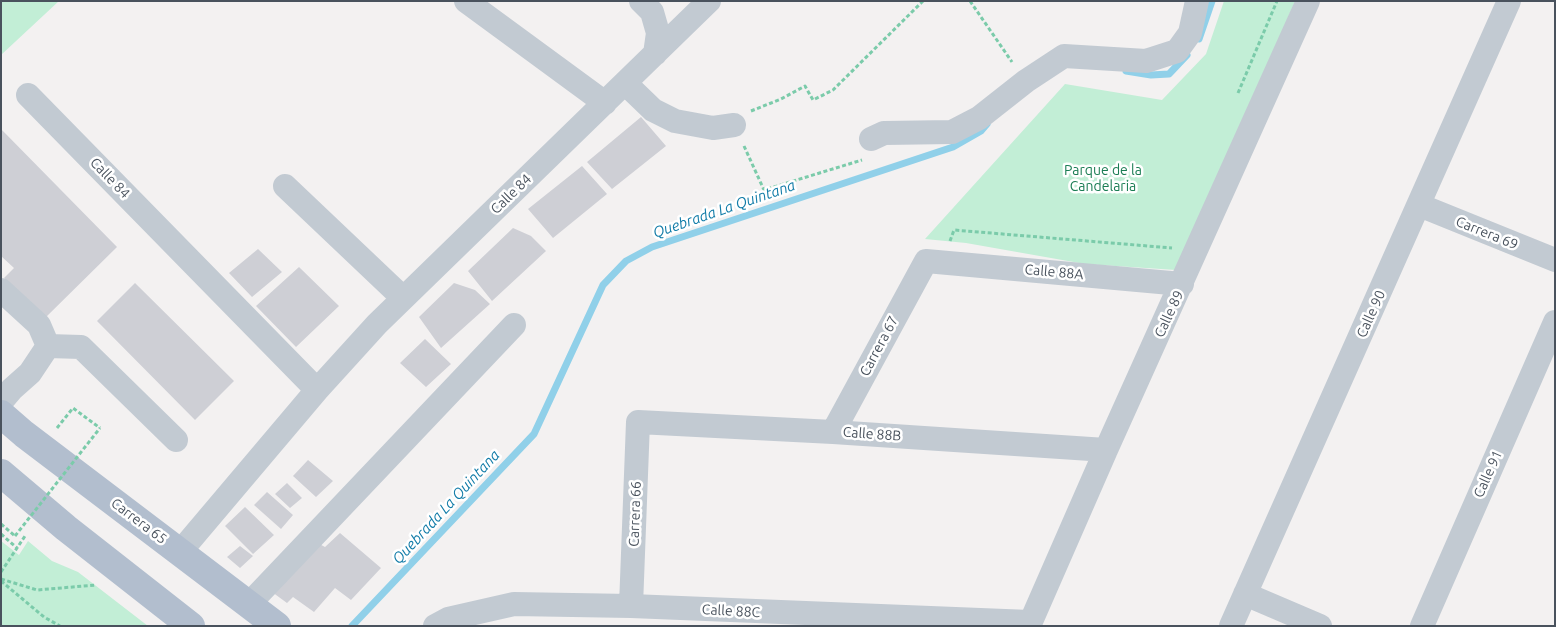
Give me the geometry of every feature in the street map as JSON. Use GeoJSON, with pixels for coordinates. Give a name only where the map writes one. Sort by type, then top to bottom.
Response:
{"type":"FeatureCollection","features":[{"type":"Feature","properties":{"kind":"main road","name":"Carrera 65"},"geometry":{"type":"LineString","coordinates":[[1,414],[277,626]]}},
{"type":"Feature","properties":{"kind":"main road"},"geometry":{"type":"LineString","coordinates":[[1,473],[66,528],[191,626]]}},
{"type":"Feature","properties":{"kind":"street"},"geometry":{"type":"LineString","coordinates":[[466,1],[604,103]]}},
{"type":"Feature","properties":{"kind":"street"},"geometry":{"type":"LineString","coordinates":[[641,1],[652,12],[658,33],[655,54]]}},
{"type":"Feature","properties":{"kind":"street","name":"Calle 84"},"geometry":{"type":"LineString","coordinates":[[180,552],[317,390],[377,324],[709,1]]}},
{"type":"Feature","properties":{"kind":"street"},"geometry":{"type":"LineString","coordinates":[[871,139],[884,133],[952,132],[979,118],[1064,56],[1146,61],[1177,51],[1190,33],[1197,1]]}},
{"type":"Feature","properties":{"kind":"street","name":"Calle 89"},"geometry":{"type":"LineString","coordinates":[[1030,624],[1106,450],[1308,1]]}},
{"type":"Feature","properties":{"kind":"street","name":"Calle 90"},"geometry":{"type":"LineString","coordinates":[[1231,626],[1509,1]]}},
{"type":"Feature","properties":{"kind":"street"},"geometry":{"type":"LineString","coordinates":[[625,83],[653,110],[675,121],[713,128],[733,122]]}},
{"type":"Feature","properties":{"kind":"street","name":"Calle 84"},"geometry":{"type":"LineString","coordinates":[[28,95],[317,390]]}},
{"type":"Feature","properties":{"kind":"street"},"geometry":{"type":"LineString","coordinates":[[285,186],[403,298]]}},
{"type":"Feature","properties":{"kind":"street","name":"Carrera 69"},"geometry":{"type":"LineString","coordinates":[[1419,205],[1555,260]]}},
{"type":"Feature","properties":{"kind":"street","name":"Calle 88A"},"geometry":{"type":"LineString","coordinates":[[935,261],[1182,284]]}},
{"type":"Feature","properties":{"kind":"street","name":"Carrera 67"},"geometry":{"type":"LineString","coordinates":[[833,432],[935,261]]}},
{"type":"Feature","properties":{"kind":"street"},"geometry":{"type":"LineString","coordinates":[[1,290],[39,325],[48,346]]}},
{"type":"Feature","properties":{"kind":"street","name":"Calle 91"},"geometry":{"type":"LineString","coordinates":[[1422,626],[1555,322]]}},
{"type":"Feature","properties":{"kind":"street"},"geometry":{"type":"LineString","coordinates":[[249,604],[514,325]]}},
{"type":"Feature","properties":{"kind":"street"},"geometry":{"type":"LineString","coordinates":[[1,402],[12,389],[30,374],[48,346]]}},
{"type":"Feature","properties":{"kind":"street"},"geometry":{"type":"LineString","coordinates":[[48,346],[81,347],[176,440]]}},
{"type":"Feature","properties":{"kind":"street","name":"Calle 88B"},"geometry":{"type":"LineString","coordinates":[[638,422],[833,432],[1106,450]]}},
{"type":"Feature","properties":{"kind":"street","name":"Carrera 66"},"geometry":{"type":"LineString","coordinates":[[631,606],[638,422]]}},
{"type":"Feature","properties":{"kind":"street"},"geometry":{"type":"LineString","coordinates":[[1245,594],[1320,626]]}},
{"type":"Feature","properties":{"kind":"street","name":"Calle 88C"},"geometry":{"type":"LineString","coordinates":[[445,624],[514,604],[631,606],[777,619],[1030,624]]}},
{"type":"Feature","properties":{"kind":"path"},"geometry":{"type":"LineString","coordinates":[[871,139],[880,155],[764,190],[733,122],[805,86],[813,100],[833,90],[923,1]]}},
{"type":"Feature","properties":{"kind":"path"},"geometry":{"type":"LineString","coordinates":[[970,1],[1026,82]]}},
{"type":"Feature","properties":{"kind":"path"},"geometry":{"type":"LineString","coordinates":[[1234,102],[1277,1]]}},
{"type":"Feature","properties":{"kind":"path"},"geometry":{"type":"LineString","coordinates":[[935,261],[954,230],[1172,248],[1176,239]]}},
{"type":"Feature","properties":{"kind":"path"},"geometry":{"type":"LineString","coordinates":[[1,524],[15,536],[100,428],[73,408]]}},
{"type":"Feature","properties":{"kind":"path"},"geometry":{"type":"LineString","coordinates":[[1,534],[17,548]]}},
{"type":"Feature","properties":{"kind":"path"},"geometry":{"type":"LineString","coordinates":[[1,572],[26,536]]}},
{"type":"Feature","properties":{"kind":"path"},"geometry":{"type":"LineString","coordinates":[[1,580],[37,590],[100,584]]}},
{"type":"Feature","properties":{"kind":"path"},"geometry":{"type":"LineString","coordinates":[[1,580],[44,617],[60,626]]}},
{"type":"Feature","properties":{"kind":"green space"},"geometry":{"type":"Polygon","coordinates":[[[1,1],[59,1],[1,55],[1,1]]]}},
{"type":"Feature","properties":{"kind":"green space","name":"Parque de la Candelaria"},"geometry":{"type":"Polygon","coordinates":[[[1224,1],[1295,1],[1264,75],[1176,270],[1085,264],[966,243],[925,239],[1065,84],[1162,100],[1206,54],[1224,1]]]}},
{"type":"Feature","properties":{"kind":"green space"},"geometry":{"type":"Polygon","coordinates":[[[1,541],[19,555],[28,541],[52,561],[78,572],[148,626],[1,626],[1,541]]]}},
{"type":"Feature","properties":{"kind":"building"},"geometry":{"type":"Polygon","coordinates":[[[641,117],[666,146],[612,189],[587,162],[641,117]]]}},
{"type":"Feature","properties":{"kind":"building"},"geometry":{"type":"Polygon","coordinates":[[[1,129],[117,247],[44,319],[4,278],[14,268],[1,256],[1,129]]]}},
{"type":"Feature","properties":{"kind":"building"},"geometry":{"type":"Polygon","coordinates":[[[582,166],[607,194],[553,238],[528,209],[582,166]]]}},
{"type":"Feature","properties":{"kind":"building"},"geometry":{"type":"Polygon","coordinates":[[[513,228],[531,236],[546,251],[492,301],[468,271],[513,228]]]}},
{"type":"Feature","properties":{"kind":"building"},"geometry":{"type":"Polygon","coordinates":[[[258,249],[282,272],[252,297],[229,273],[258,249]]]}},
{"type":"Feature","properties":{"kind":"building"},"geometry":{"type":"Polygon","coordinates":[[[299,267],[339,306],[296,347],[256,306],[299,267]]]}},
{"type":"Feature","properties":{"kind":"building"},"geometry":{"type":"Polygon","coordinates":[[[135,283],[234,381],[195,420],[97,321],[135,283]]]}},
{"type":"Feature","properties":{"kind":"building"},"geometry":{"type":"Polygon","coordinates":[[[454,283],[475,290],[490,304],[441,348],[419,317],[454,283]]]}},
{"type":"Feature","properties":{"kind":"building"},"geometry":{"type":"Polygon","coordinates":[[[425,339],[451,364],[426,387],[400,363],[425,339]]]}},
{"type":"Feature","properties":{"kind":"building"},"geometry":{"type":"Polygon","coordinates":[[[308,460],[333,481],[316,497],[293,476],[308,460]]]}},
{"type":"Feature","properties":{"kind":"building"},"geometry":{"type":"Polygon","coordinates":[[[287,483],[302,498],[290,508],[275,494],[287,483]]]}},
{"type":"Feature","properties":{"kind":"building"},"geometry":{"type":"Polygon","coordinates":[[[267,492],[293,515],[281,529],[254,505],[267,492]]]}},
{"type":"Feature","properties":{"kind":"building"},"geometry":{"type":"Polygon","coordinates":[[[245,507],[274,535],[253,554],[225,526],[245,507]]]}},
{"type":"Feature","properties":{"kind":"building"},"geometry":{"type":"Polygon","coordinates":[[[340,533],[381,568],[351,600],[335,588],[314,612],[293,597],[287,603],[272,592],[314,541],[325,547],[340,533]]]}},
{"type":"Feature","properties":{"kind":"building"},"geometry":{"type":"Polygon","coordinates":[[[240,546],[253,556],[240,568],[227,557],[240,546]]]}},
{"type":"Feature","properties":{"kind":"waterway","name":"Quebrada La Quintana"},"geometry":{"type":"LineString","coordinates":[[1199,39],[1212,1]]}},
{"type":"Feature","properties":{"kind":"waterway","name":"Quebrada La Quintana"},"geometry":{"type":"LineString","coordinates":[[1126,71],[1151,75],[1169,74],[1187,55]]}},
{"type":"Feature","properties":{"kind":"waterway","name":"Quebrada La Quintana"},"geometry":{"type":"LineString","coordinates":[[352,626],[534,434],[603,285],[626,261],[652,247],[953,147],[981,131],[987,124]]}}]}
